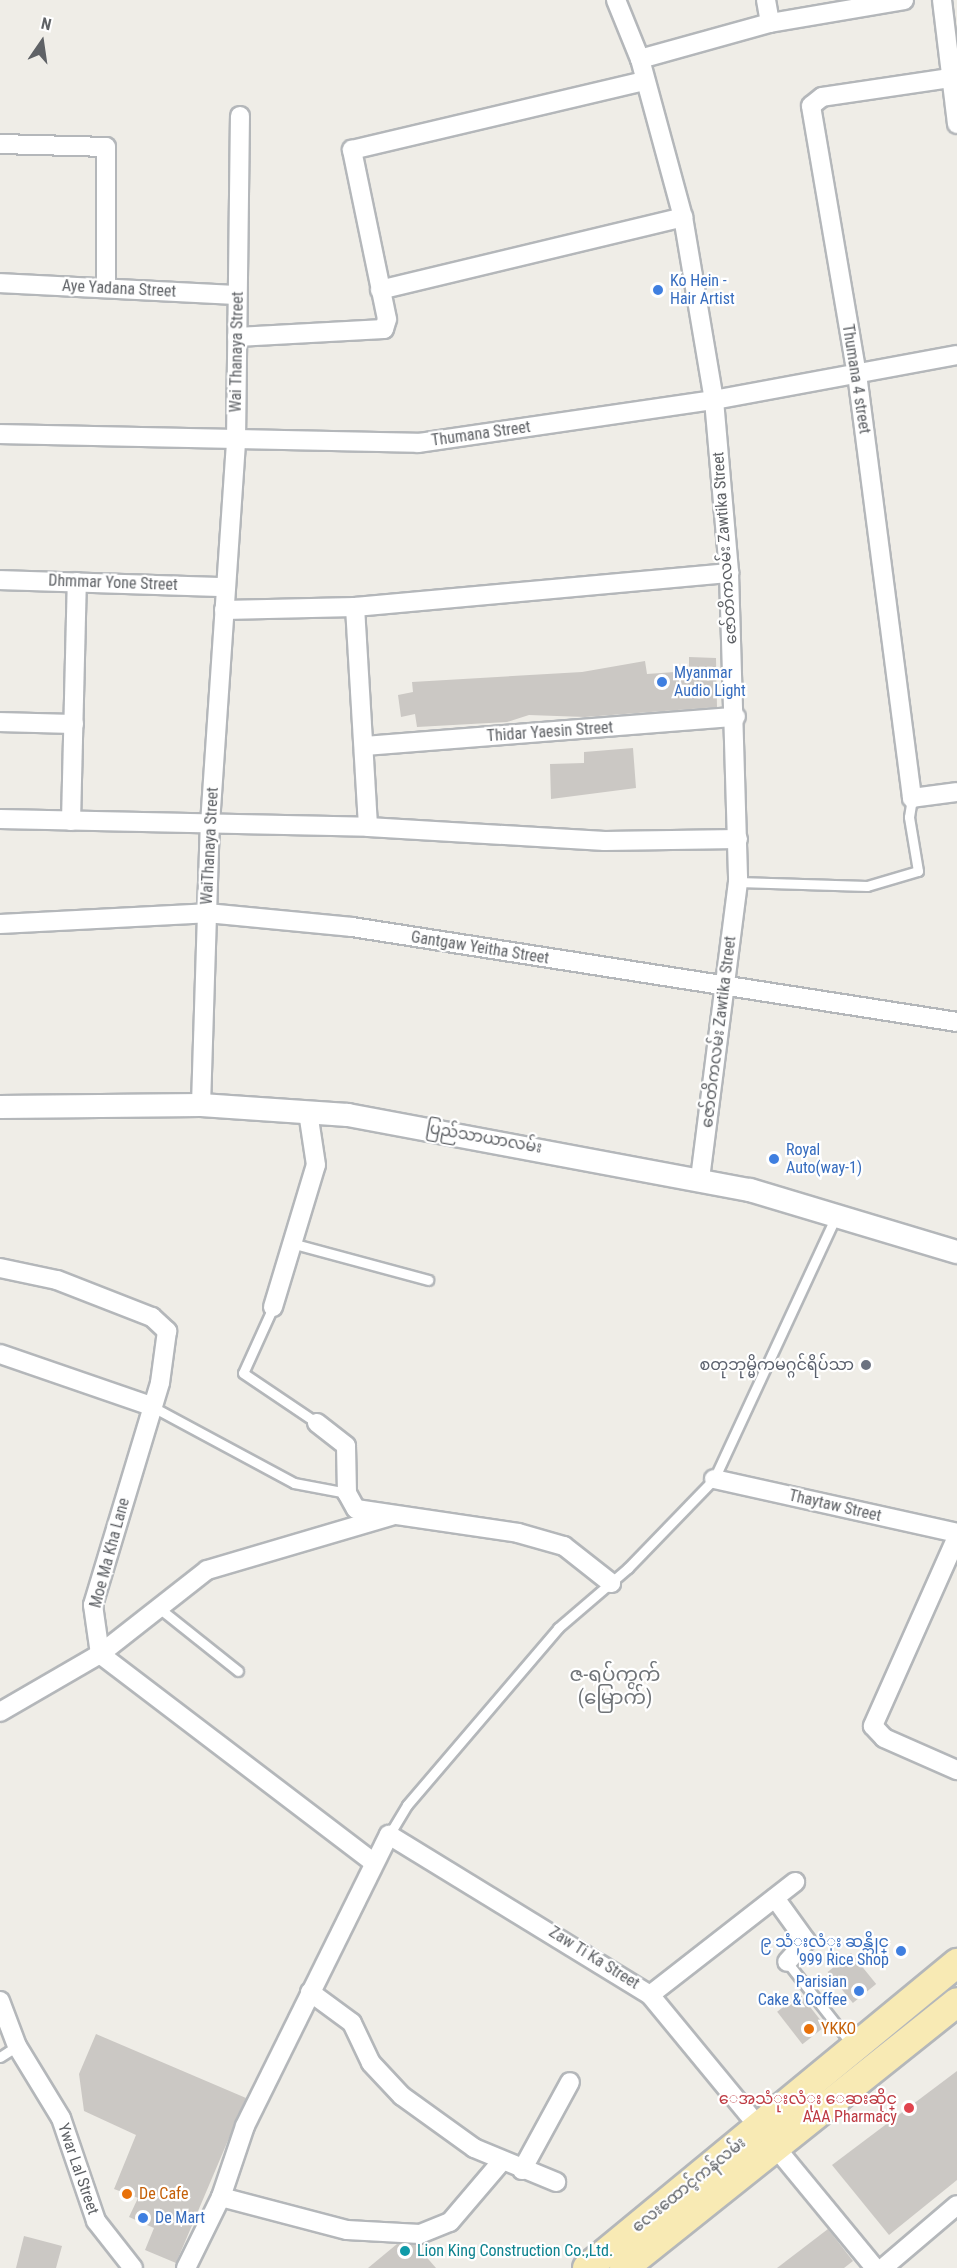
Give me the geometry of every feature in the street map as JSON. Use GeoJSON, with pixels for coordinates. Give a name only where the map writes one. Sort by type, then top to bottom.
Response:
{"type":"FeatureCollection","features":[{"type":"Feature","properties":{"kind":"main road","name":"လေးထောင့်ကန်လမ်း"},"geometry":{"type":"LineString","coordinates":[[587,2268],[625,2262],[770,2134],[864,2057],[957,1963]]}},
{"type":"Feature","properties":{"kind":"main road","name":"လေးထောင့်ကန်လမ်း"},"geometry":{"type":"LineString","coordinates":[[864,2057],[957,2002]]}},
{"type":"Feature","properties":{"kind":"street","name":"ဇော်တိကလမ်း Zawtika Street"},"geometry":{"type":"LineString","coordinates":[[616,0],[639,59],[683,217],[714,400],[729,573],[736,717],[738,882],[727,988],[700,1178]]}},
{"type":"Feature","properties":{"kind":"street"},"geometry":{"type":"LineString","coordinates":[[766,0],[770,23]]}},
{"type":"Feature","properties":{"kind":"street"},"geometry":{"type":"LineString","coordinates":[[639,59],[770,23],[904,0]]}},
{"type":"Feature","properties":{"kind":"street"},"geometry":{"type":"LineString","coordinates":[[942,0],[957,124]]}},
{"type":"Feature","properties":{"kind":"street","name":"Thumana 4 street"},"geometry":{"type":"LineString","coordinates":[[912,798],[856,374],[811,106],[822,97],[950,78]]}},
{"type":"Feature","properties":{"kind":"street"},"geometry":{"type":"LineString","coordinates":[[237,337],[384,329],[380,290],[352,150],[645,81]]}},
{"type":"Feature","properties":{"kind":"street","name":"Wai Thanaya Street"},"geometry":{"type":"LineString","coordinates":[[226,587],[236,441],[240,116]]}},
{"type":"Feature","properties":{"kind":"street"},"geometry":{"type":"LineString","coordinates":[[0,144],[105,147],[106,288]]}},
{"type":"Feature","properties":{"kind":"street"},"geometry":{"type":"LineString","coordinates":[[380,290],[683,217]]}},
{"type":"Feature","properties":{"kind":"street","name":"Aye Yadana Street"},"geometry":{"type":"LineString","coordinates":[[0,283],[237,295]]}},
{"type":"Feature","properties":{"kind":"street","name":"Thumana Street"},"geometry":{"type":"LineString","coordinates":[[0,434],[236,441],[418,443],[714,400],[957,355]]}},
{"type":"Feature","properties":{"kind":"street"},"geometry":{"type":"LineString","coordinates":[[224,610],[356,607],[729,573]]}},
{"type":"Feature","properties":{"kind":"street","name":"Dhmmar Yone Street"},"geometry":{"type":"LineString","coordinates":[[0,580],[226,587]]}},
{"type":"Feature","properties":{"kind":"street"},"geometry":{"type":"LineString","coordinates":[[71,821],[77,582]]}},
{"type":"Feature","properties":{"kind":"street","name":"WaiThanaya Street"},"geometry":{"type":"LineString","coordinates":[[201,1105],[210,824],[226,587]]}},
{"type":"Feature","properties":{"kind":"street"},"geometry":{"type":"LineString","coordinates":[[356,607],[368,828]]}},
{"type":"Feature","properties":{"kind":"street","name":"Thidar Yaesin Street"},"geometry":{"type":"LineString","coordinates":[[364,746],[736,717]]}},
{"type":"Feature","properties":{"kind":"street"},"geometry":{"type":"LineString","coordinates":[[0,722],[74,724]]}},
{"type":"Feature","properties":{"kind":"street"},"geometry":{"type":"LineString","coordinates":[[912,798],[957,792]]}},
{"type":"Feature","properties":{"kind":"street"},"geometry":{"type":"LineString","coordinates":[[0,819],[368,828],[605,841],[738,839]]}},
{"type":"Feature","properties":{"kind":"street","name":"Gantgaw Yeitha Street"},"geometry":{"type":"LineString","coordinates":[[0,924],[207,913],[352,927],[727,988],[957,1022]]}},
{"type":"Feature","properties":{"kind":"street","name":"ပြည်သာယာလမ်း"},"geometry":{"type":"LineString","coordinates":[[0,1107],[201,1105],[308,1112],[700,1178],[957,1252]]}},
{"type":"Feature","properties":{"kind":"street"},"geometry":{"type":"LineString","coordinates":[[273,1307],[295,1244],[316,1165],[308,1112]]}},
{"type":"Feature","properties":{"kind":"street","name":"Moe Ma Kha Lane"},"geometry":{"type":"LineString","coordinates":[[0,1268],[57,1280],[152,1317],[167,1331],[169,1349],[93,1605],[100,1654]]}},
{"type":"Feature","properties":{"kind":"street"},"geometry":{"type":"LineString","coordinates":[[0,1354],[151,1406]]}},
{"type":"Feature","properties":{"kind":"street"},"geometry":{"type":"LineString","coordinates":[[317,1423],[346,1446],[347,1493],[356,1509],[518,1533],[564,1546],[610,1583]]}},
{"type":"Feature","properties":{"kind":"street","name":"Thaytaw Street"},"geometry":{"type":"LineString","coordinates":[[714,1479],[957,1535]]}},
{"type":"Feature","properties":{"kind":"street"},"geometry":{"type":"LineString","coordinates":[[0,1712],[100,1654],[159,1608],[223,1563],[391,1516]]}},
{"type":"Feature","properties":{"kind":"street"},"geometry":{"type":"LineString","coordinates":[[957,1535],[873,1726],[884,1738],[957,1770]]}},
{"type":"Feature","properties":{"kind":"street"},"geometry":{"type":"LineString","coordinates":[[100,1654],[373,1862]]}},
{"type":"Feature","properties":{"kind":"street"},"geometry":{"type":"LineString","coordinates":[[186,2268],[221,2197],[245,2126],[373,1862],[389,1835]]}},
{"type":"Feature","properties":{"kind":"street","name":"Zaw Ti Ka Street"},"geometry":{"type":"LineString","coordinates":[[389,1835],[650,1995],[770,2134],[875,2268]]}},
{"type":"Feature","properties":{"kind":"street"},"geometry":{"type":"LineString","coordinates":[[650,1995],[795,1882]]}},
{"type":"Feature","properties":{"kind":"street"},"geometry":{"type":"LineString","coordinates":[[775,1898],[806,1941],[787,1962]]}},
{"type":"Feature","properties":{"kind":"street"},"geometry":{"type":"LineString","coordinates":[[310,1992],[352,2023],[372,2063],[395,2090],[501,2162],[556,2182]]}},
{"type":"Feature","properties":{"kind":"street","name":"Ywar Lal Street"},"geometry":{"type":"LineString","coordinates":[[0,2001],[17,2046],[61,2118],[96,2222],[133,2268]]}},
{"type":"Feature","properties":{"kind":"street"},"geometry":{"type":"LineString","coordinates":[[522,2170],[570,2082]]}},
{"type":"Feature","properties":{"kind":"street"},"geometry":{"type":"LineString","coordinates":[[221,2197],[347,2230],[420,2234],[450,2222],[501,2162]]}},
{"type":"Feature","properties":{"kind":"street"},"geometry":{"type":"LineString","coordinates":[[883,2268],[957,2205]]}},
{"type":"Feature","properties":{"kind":"lane"},"geometry":{"type":"LineString","coordinates":[[738,882],[867,886],[918,871],[909,818],[912,798]]}},
{"type":"Feature","properties":{"kind":"lane"},"geometry":{"type":"LineString","coordinates":[[389,1835],[407,1804],[558,1628],[610,1583],[714,1479],[836,1216]]}},
{"type":"Feature","properties":{"kind":"lane"},"geometry":{"type":"LineString","coordinates":[[295,1244],[428,1280]]}},
{"type":"Feature","properties":{"kind":"lane"},"geometry":{"type":"LineString","coordinates":[[273,1307],[243,1372],[317,1423]]}},
{"type":"Feature","properties":{"kind":"lane"},"geometry":{"type":"LineString","coordinates":[[151,1406],[294,1482],[347,1493]]}},
{"type":"Feature","properties":{"kind":"lane"},"geometry":{"type":"LineString","coordinates":[[159,1608],[238,1671]]}},
{"type":"Feature","properties":{"kind":"lane"},"geometry":{"type":"LineString","coordinates":[[787,1962],[864,2057]]}},
{"type":"Feature","properties":{"kind":"lane"},"geometry":{"type":"LineString","coordinates":[[0,2057],[17,2046]]}},
{"type":"Feature","properties":{"kind":"building"},"geometry":{"type":"Polygon","coordinates":[[[689,657],[716,658],[717,707],[585,717],[529,715],[507,722],[417,727],[415,714],[401,717],[398,695],[413,692],[412,682],[582,672],[645,661],[647,674],[689,671],[689,657]]]}},
{"type":"Feature","properties":{"kind":"building"},"geometry":{"type":"Polygon","coordinates":[[[633,748],[636,788],[551,799],[550,764],[584,763],[584,752],[633,748]]]}},
{"type":"Feature","properties":{"kind":"building"},"geometry":{"type":"Polygon","coordinates":[[[851,1953],[876,1984],[853,2003],[828,1972],[851,1953]]]}},
{"type":"Feature","properties":{"kind":"building"},"geometry":{"type":"Polygon","coordinates":[[[800,1994],[825,2026],[802,2044],[777,2012],[800,1994]]]}},
{"type":"Feature","properties":{"kind":"building"},"geometry":{"type":"Polygon","coordinates":[[[96,2034],[246,2098],[176,2263],[145,2250],[154,2228],[129,2217],[138,2198],[114,2189],[136,2135],[84,2111],[79,2074],[96,2034]]]}},
{"type":"Feature","properties":{"kind":"building"},"geometry":{"type":"Polygon","coordinates":[[[957,2071],[957,2180],[889,2235],[832,2165],[957,2071]]]}},
{"type":"Feature","properties":{"kind":"building"},"geometry":{"type":"Polygon","coordinates":[[[828,2229],[853,2261],[844,2268],[777,2268],[828,2229]]]}},
{"type":"Feature","properties":{"kind":"building"},"geometry":{"type":"Polygon","coordinates":[[[24,2236],[62,2246],[56,2268],[16,2268],[24,2236]]]}},
{"type":"Feature","properties":{"kind":"building","name":"Lion King Construction Co.,Ltd."},"geometry":{"type":"Polygon","coordinates":[[[397,2244],[416,2245],[436,2268],[368,2268],[397,2244]]]}},
{"type":"Feature","properties":{"kind":"place","name":"Ko Hein - Hair Artist"},"geometry":{"type":"Point","coordinates":[658,290]}},
{"type":"Feature","properties":{"kind":"place","name":"Myanmar Audio Light"},"geometry":{"type":"Point","coordinates":[662,682]}},
{"type":"Feature","properties":{"kind":"place","name":"Royal Auto(way-1)"},"geometry":{"type":"Point","coordinates":[774,1159]}},
{"type":"Feature","properties":{"kind":"place","name":"စတုဘုမ္မိကမဂ္ဂင်ရိပ်သာ"},"geometry":{"type":"Point","coordinates":[866,1365]}},
{"type":"Feature","properties":{"kind":"place","name":"၉ သံုးလံုး ဆန္ဆိုင္ 999 Rice Shop"},"geometry":{"type":"Point","coordinates":[901,1951]}},
{"type":"Feature","properties":{"kind":"place","name":"Parisian Cake & Coffee"},"geometry":{"type":"Point","coordinates":[859,1991]}},
{"type":"Feature","properties":{"kind":"place","name":"YKKO"},"geometry":{"type":"Point","coordinates":[809,2029]}},
{"type":"Feature","properties":{"kind":"place","name":"ေအသံုးလံုး ေဆးဆိုင္ AAA Pharmacy"},"geometry":{"type":"Point","coordinates":[909,2108]}},
{"type":"Feature","properties":{"kind":"place","name":"De Cafe"},"geometry":{"type":"Point","coordinates":[127,2194]}},
{"type":"Feature","properties":{"kind":"place","name":"De Mart"},"geometry":{"type":"Point","coordinates":[143,2218]}},
{"type":"Feature","properties":{"kind":"place","name":"Lion King Construction Co.,Ltd."},"geometry":{"type":"Point","coordinates":[405,2251]}},
{"type":"Feature","properties":{"kind":"district","name":"ဇ-ရပ်ကွက် (မြောက်)"},"geometry":{"type":"Point","coordinates":[615,1686]}}]}
